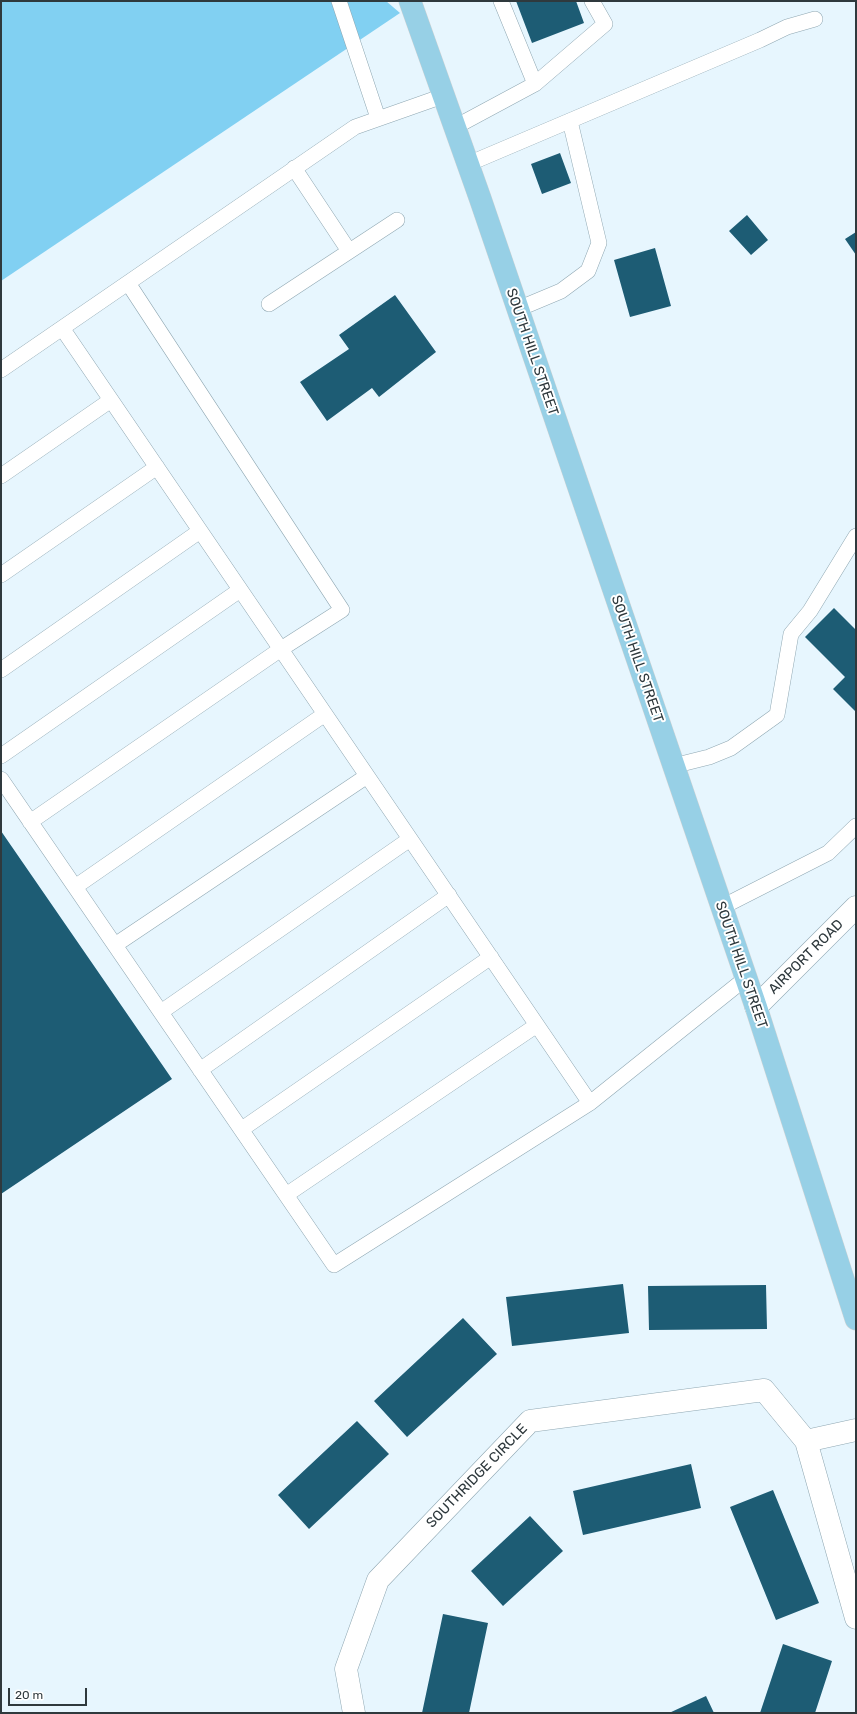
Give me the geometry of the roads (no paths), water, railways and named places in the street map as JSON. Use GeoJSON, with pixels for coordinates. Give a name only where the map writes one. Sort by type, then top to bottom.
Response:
{"type":"FeatureCollection","features":[{"type":"Feature","properties":{"kind":"main road","name":"SOUTH HILL STREET"},"geometry":{"type":"LineString","coordinates":[[410,1],[518,309],[756,1007],[856,1319]]}},
{"type":"Feature","properties":{"kind":"street","name":"AIRPORT ROAD"},"geometry":{"type":"LineString","coordinates":[[756,1007],[856,907]]}},
{"type":"Feature","properties":{"kind":"street","name":"SOUTHRIDGE CIRCLE"},"geometry":{"type":"LineString","coordinates":[[354,1713],[346,1669],[378,1580],[530,1421],[764,1390],[806,1441],[856,1618]]}},
{"type":"Feature","properties":{"kind":"street"},"geometry":{"type":"LineString","coordinates":[[806,1441],[856,1430]]}},
{"type":"Feature","properties":{"kind":"lane"},"geometry":{"type":"LineString","coordinates":[[339,1],[378,118]]}},
{"type":"Feature","properties":{"kind":"lane"},"geometry":{"type":"LineString","coordinates":[[501,1],[535,84]]}},
{"type":"Feature","properties":{"kind":"lane"},"geometry":{"type":"LineString","coordinates":[[455,127],[535,84],[605,24],[592,1]]}},
{"type":"Feature","properties":{"kind":"lane"},"geometry":{"type":"LineString","coordinates":[[468,164],[760,40],[787,27],[815,19]]}},
{"type":"Feature","properties":{"kind":"lane"},"geometry":{"type":"LineString","coordinates":[[1,370],[355,127],[443,96]]}},
{"type":"Feature","properties":{"kind":"lane"},"geometry":{"type":"LineString","coordinates":[[518,309],[561,291],[588,271],[599,243],[570,121]]}},
{"type":"Feature","properties":{"kind":"lane"},"geometry":{"type":"LineString","coordinates":[[294,168],[349,251]]}},
{"type":"Feature","properties":{"kind":"lane"},"geometry":{"type":"LineString","coordinates":[[269,304],[397,220]]}},
{"type":"Feature","properties":{"kind":"lane"},"geometry":{"type":"LineString","coordinates":[[30,822],[281,649],[342,610],[128,283]]}},
{"type":"Feature","properties":{"kind":"lane"},"geometry":{"type":"LineString","coordinates":[[62,328],[590,1103]]}},
{"type":"Feature","properties":{"kind":"lane"},"geometry":{"type":"LineString","coordinates":[[1,476],[111,400]]}},
{"type":"Feature","properties":{"kind":"lane"},"geometry":{"type":"LineString","coordinates":[[1,575],[157,467]]}},
{"type":"Feature","properties":{"kind":"lane"},"geometry":{"type":"LineString","coordinates":[[1,670],[200,531]]}},
{"type":"Feature","properties":{"kind":"lane"},"geometry":{"type":"LineString","coordinates":[[674,766],[709,757],[731,748],[777,715],[791,634],[810,611],[856,536]]}},
{"type":"Feature","properties":{"kind":"lane"},"geometry":{"type":"LineString","coordinates":[[1,756],[240,590]]}},
{"type":"Feature","properties":{"kind":"lane"},"geometry":{"type":"LineString","coordinates":[[75,887],[325,714]]}},
{"type":"Feature","properties":{"kind":"lane"},"geometry":{"type":"LineString","coordinates":[[115,945],[367,776]]}},
{"type":"Feature","properties":{"kind":"lane"},"geometry":{"type":"LineString","coordinates":[[1,779],[334,1265],[590,1103],[746,978]]}},
{"type":"Feature","properties":{"kind":"lane"},"geometry":{"type":"LineString","coordinates":[[722,907],[828,854],[856,826]]}},
{"type":"Feature","properties":{"kind":"lane"},"geometry":{"type":"LineString","coordinates":[[161,1012],[410,838]]}},
{"type":"Feature","properties":{"kind":"lane"},"geometry":{"type":"LineString","coordinates":[[200,1070],[448,895]]}},
{"type":"Feature","properties":{"kind":"lane"},"geometry":{"type":"LineString","coordinates":[[242,1129],[491,957]]}},
{"type":"Feature","properties":{"kind":"lane"},"geometry":{"type":"LineString","coordinates":[[286,1195],[537,1025]]}}]}
